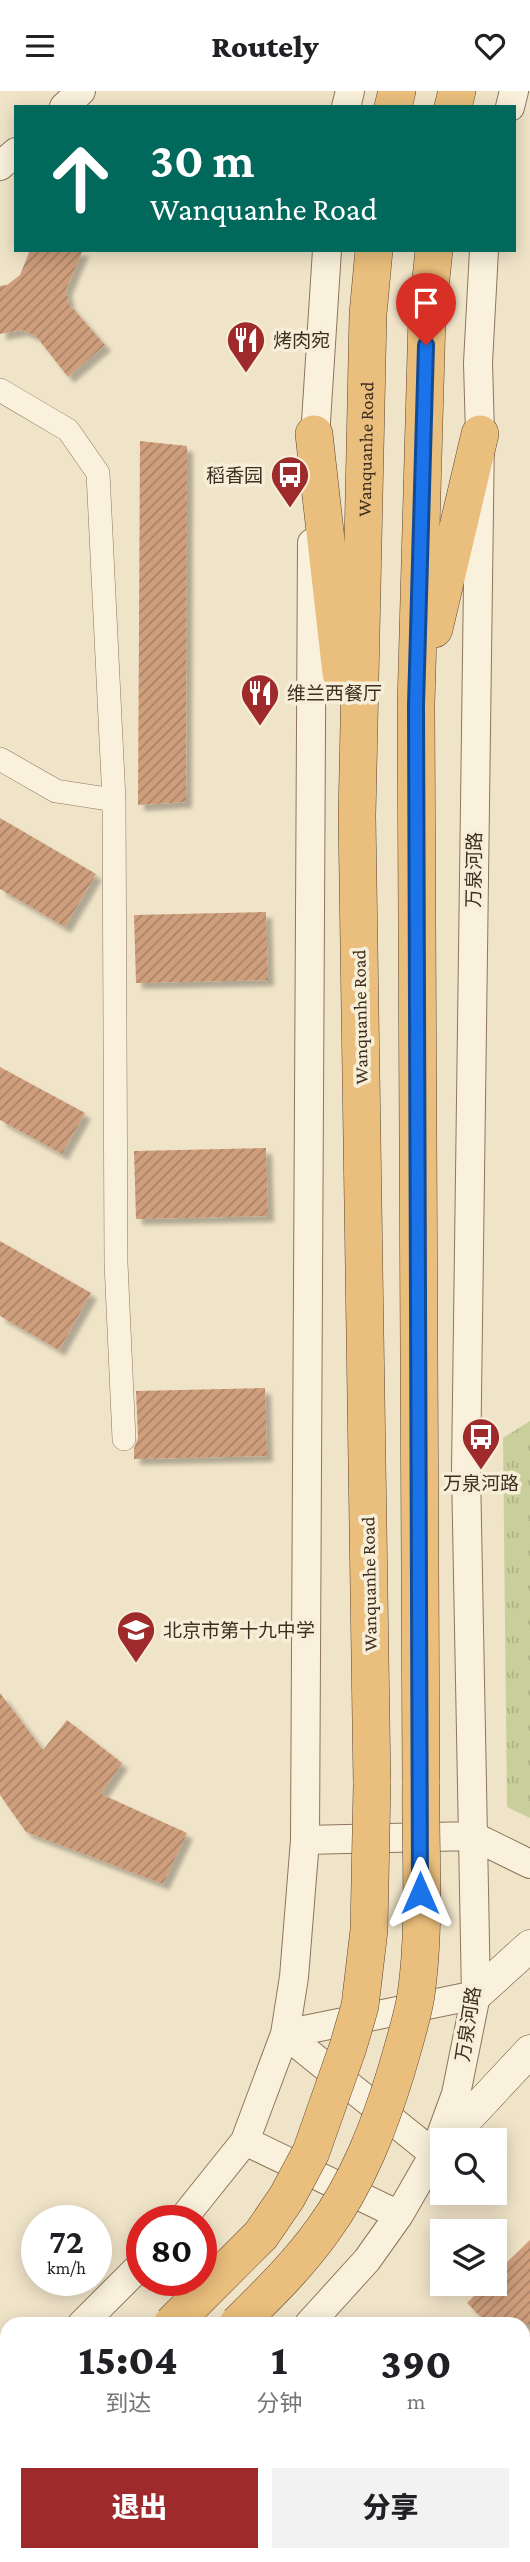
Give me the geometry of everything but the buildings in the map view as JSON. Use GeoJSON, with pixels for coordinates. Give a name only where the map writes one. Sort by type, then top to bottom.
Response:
{"type":"FeatureCollection","features":[{"type":"Feature","properties":{"kind":"highway","name":"Wanquanhe Road"},"geometry":{"type":"LineString","coordinates":[[179,2317],[261,2235],[287,2197],[311,2153],[360,2006],[369,1930],[372,1784],[357,816],[368,314],[374,252]]}},
{"type":"Feature","properties":{"kind":"highway"},"geometry":{"type":"LineString","coordinates":[[245,2317],[290,2272],[325,2228],[357,2173],[379,2124],[416,1996],[420,1949],[421,1783],[416,705],[427,317],[435,252]]}},
{"type":"Feature","properties":{"kind":"highway"},"geometry":{"type":"LineString","coordinates":[[314,434],[357,816]]}},
{"type":"Feature","properties":{"kind":"highway"},"geometry":{"type":"LineString","coordinates":[[416,705],[480,434]]}},
{"type":"Feature","properties":{"kind":"main road"},"geometry":{"type":"LineString","coordinates":[[476,1995],[530,1946]]}},
{"type":"Feature","properties":{"kind":"main road"},"geometry":{"type":"LineString","coordinates":[[458,2128],[530,2051]]}},
{"type":"Feature","properties":{"kind":"street"},"geometry":{"type":"LineString","coordinates":[[66,105],[81,91]]}},
{"type":"Feature","properties":{"kind":"street"},"geometry":{"type":"LineString","coordinates":[[0,166],[14,154]]}},
{"type":"Feature","properties":{"kind":"street"},"geometry":{"type":"LineString","coordinates":[[194,2205],[245,2141],[285,2034],[294,1977],[305,1840],[314,434],[327,252]]}},
{"type":"Feature","properties":{"kind":"street","name":"万泉河路"},"geometry":{"type":"LineString","coordinates":[[446,2128],[456,2094],[476,1995],[466,1471],[480,434],[478,363],[484,252]]}},
{"type":"Feature","properties":{"kind":"street"},"geometry":{"type":"LineString","coordinates":[[0,390],[68,430],[98,473],[114,800],[116,1263],[124,1439]]}},
{"type":"Feature","properties":{"kind":"street"},"geometry":{"type":"LineString","coordinates":[[0,758],[56,791],[114,800]]}},
{"type":"Feature","properties":{"kind":"street"},"geometry":{"type":"LineString","coordinates":[[305,1840],[473,1836],[530,1864]]}},
{"type":"Feature","properties":{"kind":"street"},"geometry":{"type":"LineString","coordinates":[[285,2034],[476,1995]]}},
{"type":"Feature","properties":{"kind":"street"},"geometry":{"type":"LineString","coordinates":[[285,2034],[430,2138]]}},
{"type":"Feature","properties":{"kind":"street"},"geometry":{"type":"LineString","coordinates":[[245,2141],[399,2215]]}},
{"type":"Feature","properties":{"kind":"street","name":"万泉河路"},"geometry":{"type":"LineString","coordinates":[[315,2317],[367,2260],[430,2164]]}},
{"type":"Feature","properties":{"kind":"street"},"geometry":{"type":"LineString","coordinates":[[89,2317],[126,2280]]}},
{"type":"Feature","properties":{"kind":"green space"},"geometry":{"type":"Polygon","coordinates":[[[530,1421],[530,1818],[507,1807],[503,1438],[530,1421]]]}},
{"type":"Feature","properties":{"kind":"place","name":"烤肉宛"},"geometry":{"type":"Point","coordinates":[246,374]}},
{"type":"Feature","properties":{"kind":"place","name":"稻香园"},"geometry":{"type":"Point","coordinates":[290,509]}},
{"type":"Feature","properties":{"kind":"place","name":"维兰西餐厅"},"geometry":{"type":"Point","coordinates":[260,727]}},
{"type":"Feature","properties":{"kind":"place","name":"万泉河路"},"geometry":{"type":"Point","coordinates":[481,1471]}},
{"type":"Feature","properties":{"kind":"place","name":"北京市第十九中学"},"geometry":{"type":"Point","coordinates":[136,1664]}},
{"type":"Feature","properties":{"kind":"route"},"geometry":{"type":"LineString","coordinates":[[420,1893],[416,705],[426,345]]}}]}
